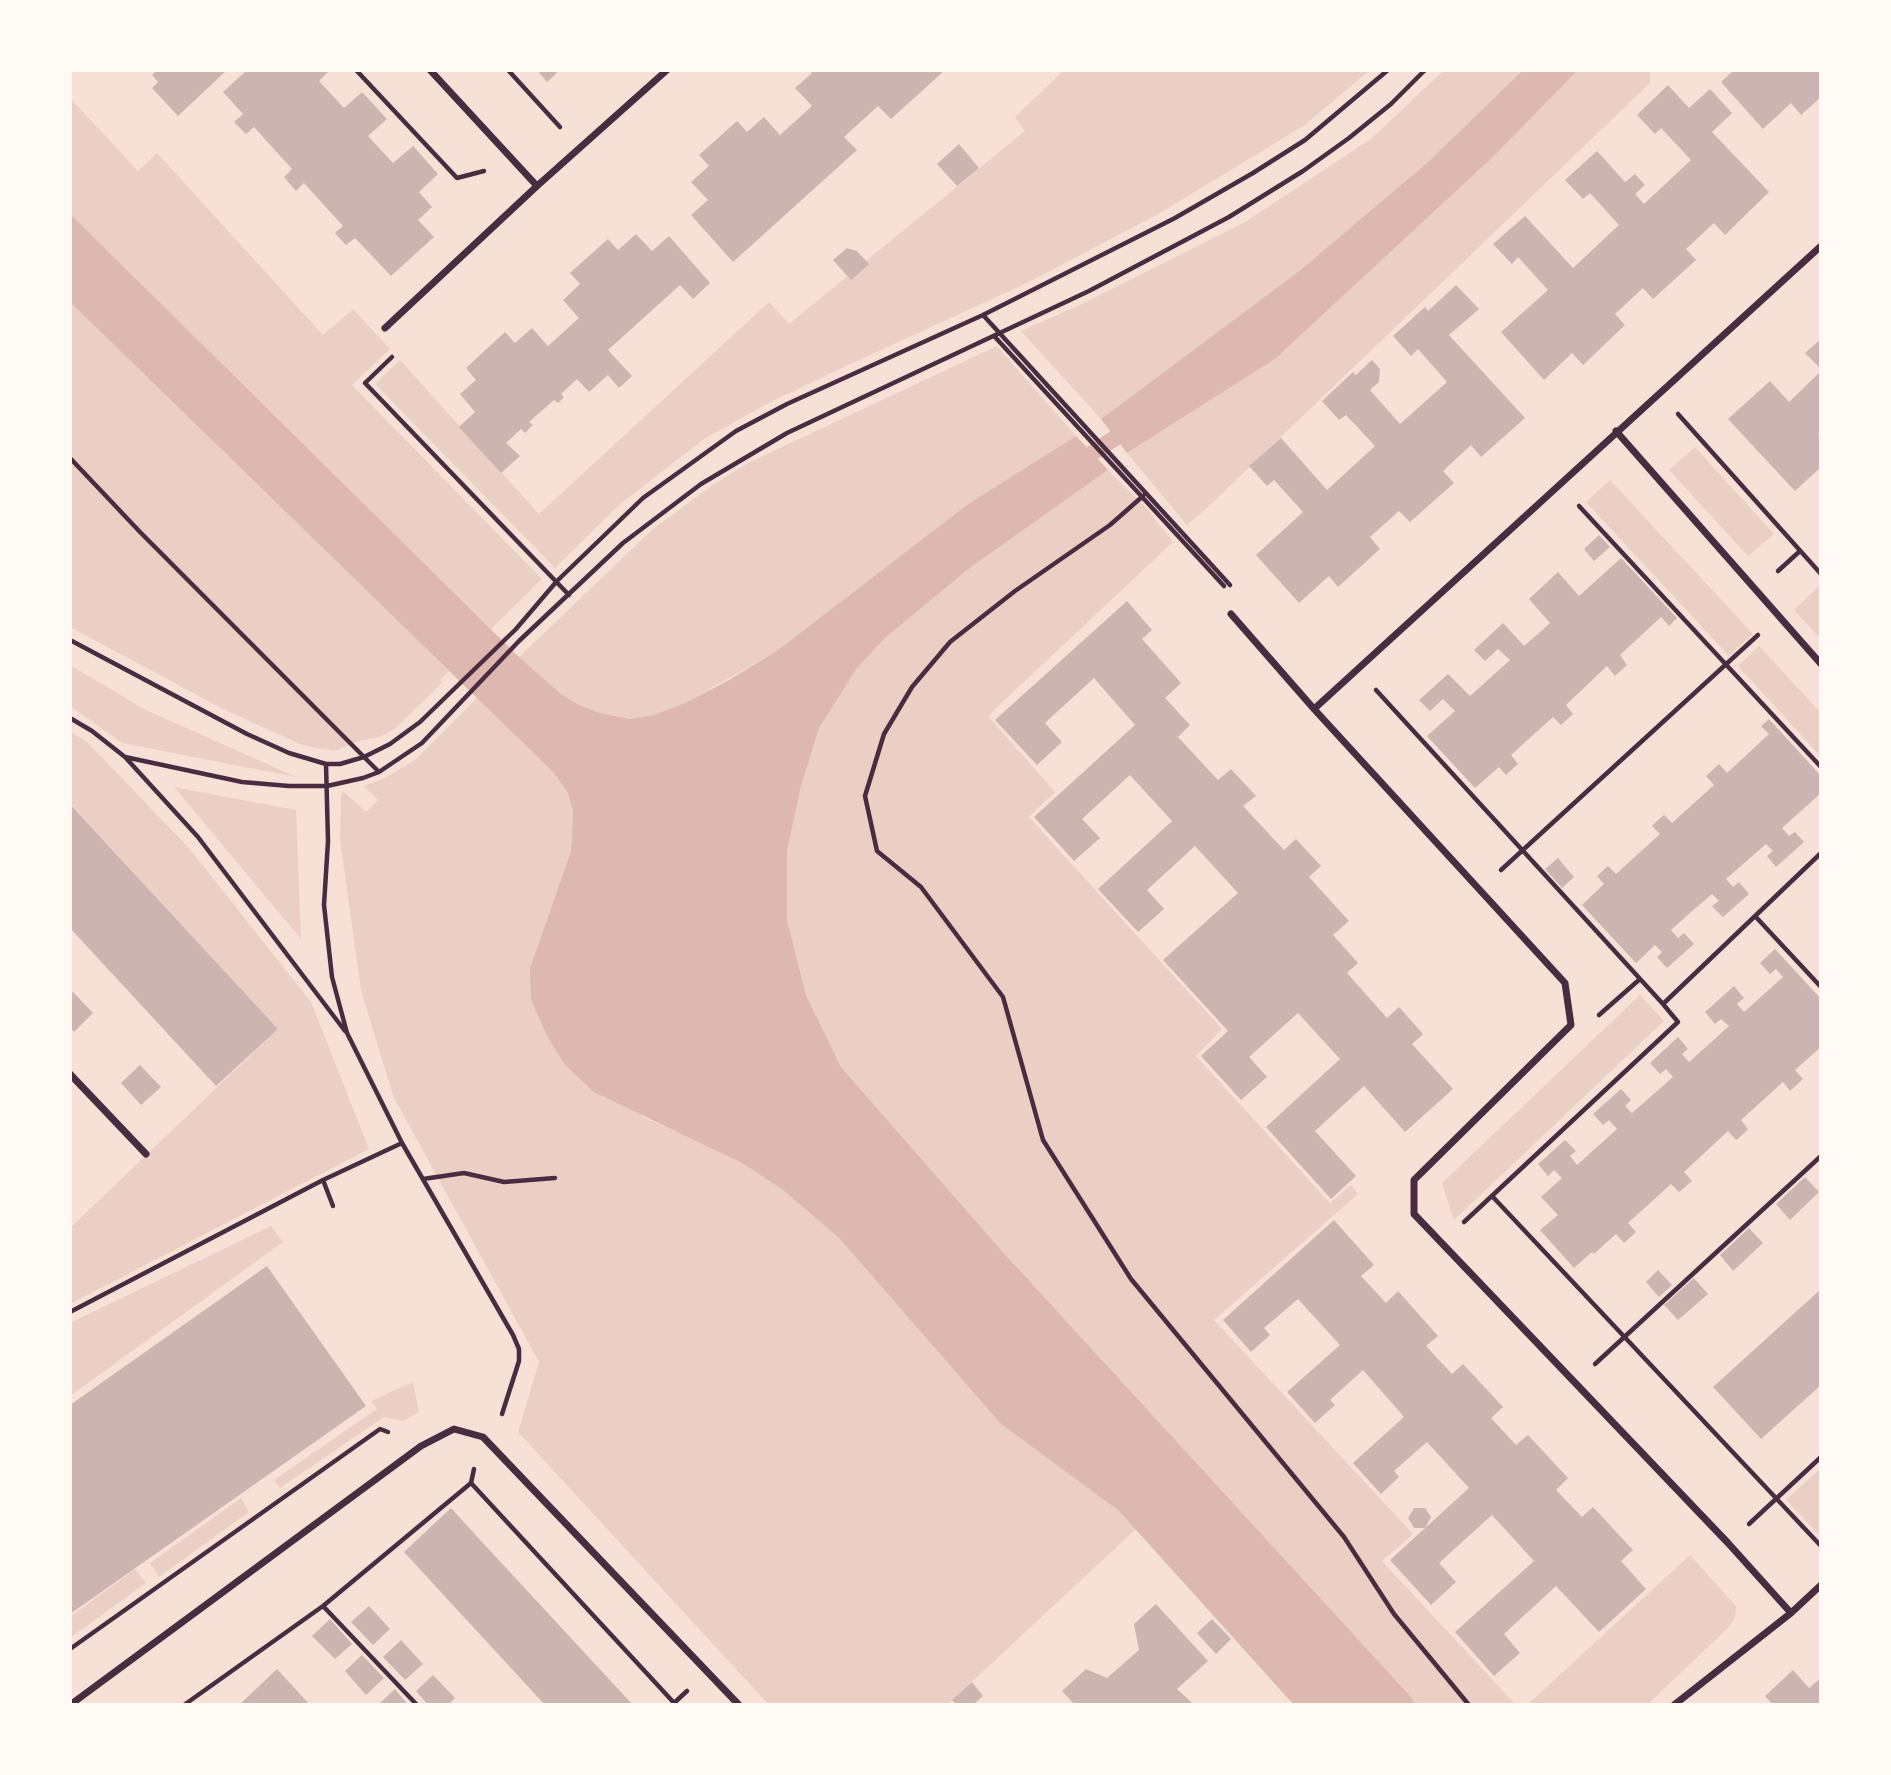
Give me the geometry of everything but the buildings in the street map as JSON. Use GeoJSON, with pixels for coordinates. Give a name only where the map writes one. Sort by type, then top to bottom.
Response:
{"type":"FeatureCollection","features":[{"type":"Feature","properties":{"kind":"street"},"geometry":{"type":"LineString","coordinates":[[430,70],[537,186]]}},
{"type":"Feature","properties":{"kind":"street"},"geometry":{"type":"LineString","coordinates":[[385,328],[537,186],[667,70]]}},
{"type":"Feature","properties":{"kind":"street"},"geometry":{"type":"LineString","coordinates":[[1314,709],[1821,246]]}},
{"type":"Feature","properties":{"kind":"street"},"geometry":{"type":"LineString","coordinates":[[1616,432],[1821,664]]}},
{"type":"Feature","properties":{"kind":"street"},"geometry":{"type":"LineString","coordinates":[[1231,614],[1564,983],[1571,1025],[1414,1180],[1414,1214],[1728,1544],[1790,1613]]}},
{"type":"Feature","properties":{"kind":"street"},"geometry":{"type":"LineString","coordinates":[[70,1074],[146,1154]]}},
{"type":"Feature","properties":{"kind":"street"},"geometry":{"type":"LineString","coordinates":[[70,1705],[421,1446],[454,1429],[483,1437],[739,1705]]}},
{"type":"Feature","properties":{"kind":"street"},"geometry":{"type":"LineString","coordinates":[[1674,1705],[1790,1613],[1821,1584]]}},
{"type":"Feature","properties":{"kind":"path"},"geometry":{"type":"LineString","coordinates":[[356,70],[457,178],[516,163]]}},
{"type":"Feature","properties":{"kind":"path"},"geometry":{"type":"LineString","coordinates":[[508,70],[579,148]]}},
{"type":"Feature","properties":{"kind":"path"},"geometry":{"type":"LineString","coordinates":[[70,640],[247,734],[289,753],[326,764],[340,764],[364,757],[390,744],[420,722],[516,629],[557,581],[643,498],[736,430],[983,315],[1140,236],[1253,173],[1305,140],[1388,70]]}},
{"type":"Feature","properties":{"kind":"path"},"geometry":{"type":"LineString","coordinates":[[125,757],[242,782],[327,786],[379,772],[422,743],[519,641],[623,543],[666,509],[743,457],[787,433],[998,335],[1183,242],[1293,178],[1391,104],[1425,70]]}},
{"type":"Feature","properties":{"kind":"path"},"geometry":{"type":"LineString","coordinates":[[983,315],[1070,419],[1228,591],[1231,614]]}},
{"type":"Feature","properties":{"kind":"path"},"geometry":{"type":"LineString","coordinates":[[385,328],[403,347],[365,383],[569,595]]}},
{"type":"Feature","properties":{"kind":"path"},"geometry":{"type":"LineString","coordinates":[[998,335],[1076,416],[1244,601],[1231,614]]}},
{"type":"Feature","properties":{"kind":"path"},"geometry":{"type":"LineString","coordinates":[[1658,393],[1821,574]]}},
{"type":"Feature","properties":{"kind":"path"},"geometry":{"type":"LineString","coordinates":[[70,458],[140,533],[379,772]]}},
{"type":"Feature","properties":{"kind":"path"},"geometry":{"type":"LineString","coordinates":[[1559,484],[1821,767]]}},
{"type":"Feature","properties":{"kind":"path"},"geometry":{"type":"LineString","coordinates":[[1143,496],[1110,525],[1014,592],[950,642],[912,687],[884,734],[865,796],[877,851],[921,887],[1003,997],[1043,1140],[1131,1279],[1345,1537],[1394,1614],[1469,1705]]}},
{"type":"Feature","properties":{"kind":"path"},"geometry":{"type":"LineString","coordinates":[[1479,890],[1765,628],[1769,580],[1800,551]]}},
{"type":"Feature","properties":{"kind":"path"},"geometry":{"type":"LineString","coordinates":[[1357,670],[1678,1022],[1441,1244]]}},
{"type":"Feature","properties":{"kind":"path"},"geometry":{"type":"LineString","coordinates":[[70,718],[125,757],[198,837],[347,1033],[402,1143],[519,1349],[519,1361],[498,1428],[483,1437]]}},
{"type":"Feature","properties":{"kind":"path"},"geometry":{"type":"LineString","coordinates":[[326,764],[324,905],[332,977],[347,1033]]}},
{"type":"Feature","properties":{"kind":"path"},"geometry":{"type":"LineString","coordinates":[[1663,1004],[1821,853]]}},
{"type":"Feature","properties":{"kind":"path"},"geometry":{"type":"LineString","coordinates":[[1755,916],[1821,987]]}},
{"type":"Feature","properties":{"kind":"path"},"geometry":{"type":"LineString","coordinates":[[1569,1008],[1600,1015],[1640,979]]}},
{"type":"Feature","properties":{"kind":"path"},"geometry":{"type":"LineString","coordinates":[[70,1312],[323,1180],[402,1143]]}},
{"type":"Feature","properties":{"kind":"path"},"geometry":{"type":"LineString","coordinates":[[1574,1383],[1821,1156]]}},
{"type":"Feature","properties":{"kind":"path"},"geometry":{"type":"LineString","coordinates":[[422,1179],[464,1173],[504,1182],[555,1178]]}},
{"type":"Feature","properties":{"kind":"path"},"geometry":{"type":"LineString","coordinates":[[323,1180],[333,1206]]}},
{"type":"Feature","properties":{"kind":"path"},"geometry":{"type":"LineString","coordinates":[[1492,1196],[1821,1546]]}},
{"type":"Feature","properties":{"kind":"path"},"geometry":{"type":"LineString","coordinates":[[70,1649],[380,1429],[421,1446]]}},
{"type":"Feature","properties":{"kind":"path"},"geometry":{"type":"LineString","coordinates":[[1728,1544],[1821,1457]]}},
{"type":"Feature","properties":{"kind":"path"},"geometry":{"type":"LineString","coordinates":[[184,1705],[323,1606],[471,1483],[676,1705]]}},
{"type":"Feature","properties":{"kind":"path"},"geometry":{"type":"LineString","coordinates":[[323,1606],[417,1705]]}},
{"type":"Feature","properties":{"kind":"shaded area"},"geometry":{"type":"Polygon","coordinates":[[[1064,70],[1370,70],[1305,125],[1160,213],[1029,282],[831,373],[704,439],[619,505],[555,568],[375,384],[400,360],[539,514],[769,302],[789,324],[1025,131],[1015,117],[1064,70]]]}},
{"type":"Feature","properties":{"kind":"shaded area"},"geometry":{"type":"Polygon","coordinates":[[[1444,70],[1523,70],[1428,162],[1298,272],[1101,419],[1021,331],[1082,304],[1245,222],[1371,139],[1444,70]]]}},
{"type":"Feature","properties":{"kind":"shaded area"},"geometry":{"type":"Polygon","coordinates":[[[1523,70],[1578,70],[1494,156],[1275,359],[1127,453],[1101,419],[1298,272],[1428,162],[1523,70]]]}},
{"type":"Feature","properties":{"kind":"shaded area"},"geometry":{"type":"Polygon","coordinates":[[[1578,70],[1650,70],[1650,83],[1187,525],[1127,453],[1275,359],[1494,156],[1578,70]]]}},
{"type":"Feature","properties":{"kind":"shaded area"},"geometry":{"type":"Polygon","coordinates":[[[70,98],[138,171],[157,153],[323,335],[353,309],[390,349],[352,385],[542,579],[491,629],[70,216],[70,98]]]}},
{"type":"Feature","properties":{"kind":"shaded area"},"geometry":{"type":"Polygon","coordinates":[[[70,214],[519,657],[560,693],[579,705],[600,713],[630,719],[654,715],[687,702],[729,680],[778,650],[968,504],[1076,436],[1108,470],[971,567],[885,638],[857,668],[819,728],[801,786],[787,851],[787,920],[806,995],[841,1067],[1001,1250],[1411,1697],[1415,1705],[1294,1705],[1119,1511],[1001,1424],[839,1238],[783,1190],[742,1163],[594,1092],[565,1065],[546,1034],[531,999],[530,968],[571,851],[573,811],[568,793],[553,772],[70,302],[70,214]]]}},
{"type":"Feature","properties":{"kind":"shaded area"},"geometry":{"type":"Polygon","coordinates":[[[70,302],[449,671],[440,680],[442,683],[396,728],[380,737],[359,741],[334,751],[302,745],[223,709],[70,627],[70,302]]]}},
{"type":"Feature","properties":{"kind":"shaded area"},"geometry":{"type":"Polygon","coordinates":[[[997,346],[1076,436],[968,504],[778,650],[687,702],[654,715],[630,719],[600,713],[579,705],[560,693],[519,657],[653,529],[714,484],[750,462],[997,346]]]}},
{"type":"Feature","properties":{"kind":"shaded area"},"geometry":{"type":"Polygon","coordinates":[[[1695,447],[1774,534],[1748,556],[1669,470],[1695,447]]]}},
{"type":"Feature","properties":{"kind":"shaded area"},"geometry":{"type":"Polygon","coordinates":[[[1108,470],[1148,510],[1173,542],[989,717],[1055,792],[1029,817],[1222,1029],[1196,1056],[1330,1203],[1351,1185],[1358,1194],[1214,1320],[1413,1534],[1382,1561],[1516,1705],[1415,1705],[1411,1697],[1001,1250],[841,1067],[806,995],[787,920],[787,851],[801,786],[819,728],[857,668],[885,638],[971,567],[1108,470]]]}},
{"type":"Feature","properties":{"kind":"shaded area"},"geometry":{"type":"Polygon","coordinates":[[[1610,480],[1753,634],[1729,656],[1586,502],[1610,480]]]}},
{"type":"Feature","properties":{"kind":"shaded area"},"geometry":{"type":"Polygon","coordinates":[[[1819,586],[1821,588],[1821,639],[1794,610],[1819,586]]]}},
{"type":"Feature","properties":{"kind":"shaded area"},"geometry":{"type":"Polygon","coordinates":[[[1759,646],[1821,713],[1821,757],[1738,666],[1759,646]]]}},
{"type":"Feature","properties":{"kind":"shaded area"},"geometry":{"type":"Polygon","coordinates":[[[70,665],[144,709],[296,777],[122,743],[70,706],[70,665]]]}},
{"type":"Feature","properties":{"kind":"shaded area"},"geometry":{"type":"Polygon","coordinates":[[[477,698],[553,772],[568,793],[573,811],[571,851],[530,968],[643,1117],[742,1163],[783,1190],[839,1238],[1001,1424],[1119,1511],[1136,1529],[947,1705],[769,1705],[518,1432],[539,1362],[394,1098],[361,991],[340,839],[343,791],[366,812],[378,800],[364,786],[385,778],[416,759],[477,698]]]}},
{"type":"Feature","properties":{"kind":"shaded area"},"geometry":{"type":"Polygon","coordinates":[[[70,731],[87,742],[189,848],[311,1002],[369,1149],[70,1304],[70,1228],[278,1029],[70,803],[70,731]]]}},
{"type":"Feature","properties":{"kind":"shaded area"},"geometry":{"type":"Polygon","coordinates":[[[174,787],[296,810],[301,939],[174,787]]]}},
{"type":"Feature","properties":{"kind":"shaded area"},"geometry":{"type":"Polygon","coordinates":[[[1640,995],[1664,1021],[1454,1220],[1442,1183],[1640,995]]]}},
{"type":"Feature","properties":{"kind":"shaded area"},"geometry":{"type":"Polygon","coordinates":[[[271,1226],[283,1242],[70,1396],[70,1323],[271,1226]]]}},
{"type":"Feature","properties":{"kind":"shaded area"},"geometry":{"type":"Polygon","coordinates":[[[413,1382],[419,1412],[403,1421],[384,1417],[280,1488],[274,1480],[377,1409],[371,1401],[413,1382]]]}},
{"type":"Feature","properties":{"kind":"shaded area"},"geometry":{"type":"Polygon","coordinates":[[[1821,1468],[1821,1537],[1786,1500],[1821,1468]]]}},
{"type":"Feature","properties":{"kind":"shaded area"},"geometry":{"type":"Polygon","coordinates":[[[241,1498],[249,1512],[159,1577],[150,1563],[241,1498]]]}},
{"type":"Feature","properties":{"kind":"shaded area"},"geometry":{"type":"Polygon","coordinates":[[[1690,1555],[1736,1606],[1735,1618],[1729,1627],[1647,1705],[1527,1705],[1690,1555]]]}},
{"type":"Feature","properties":{"kind":"shaded area"},"geometry":{"type":"Polygon","coordinates":[[[135,1569],[146,1583],[70,1638],[70,1617],[135,1569]]]}},
{"type":"Feature","properties":{"kind":"waterway"},"geometry":{"type":"LineString","coordinates":[[1076,464],[1133,426]]}}]}
